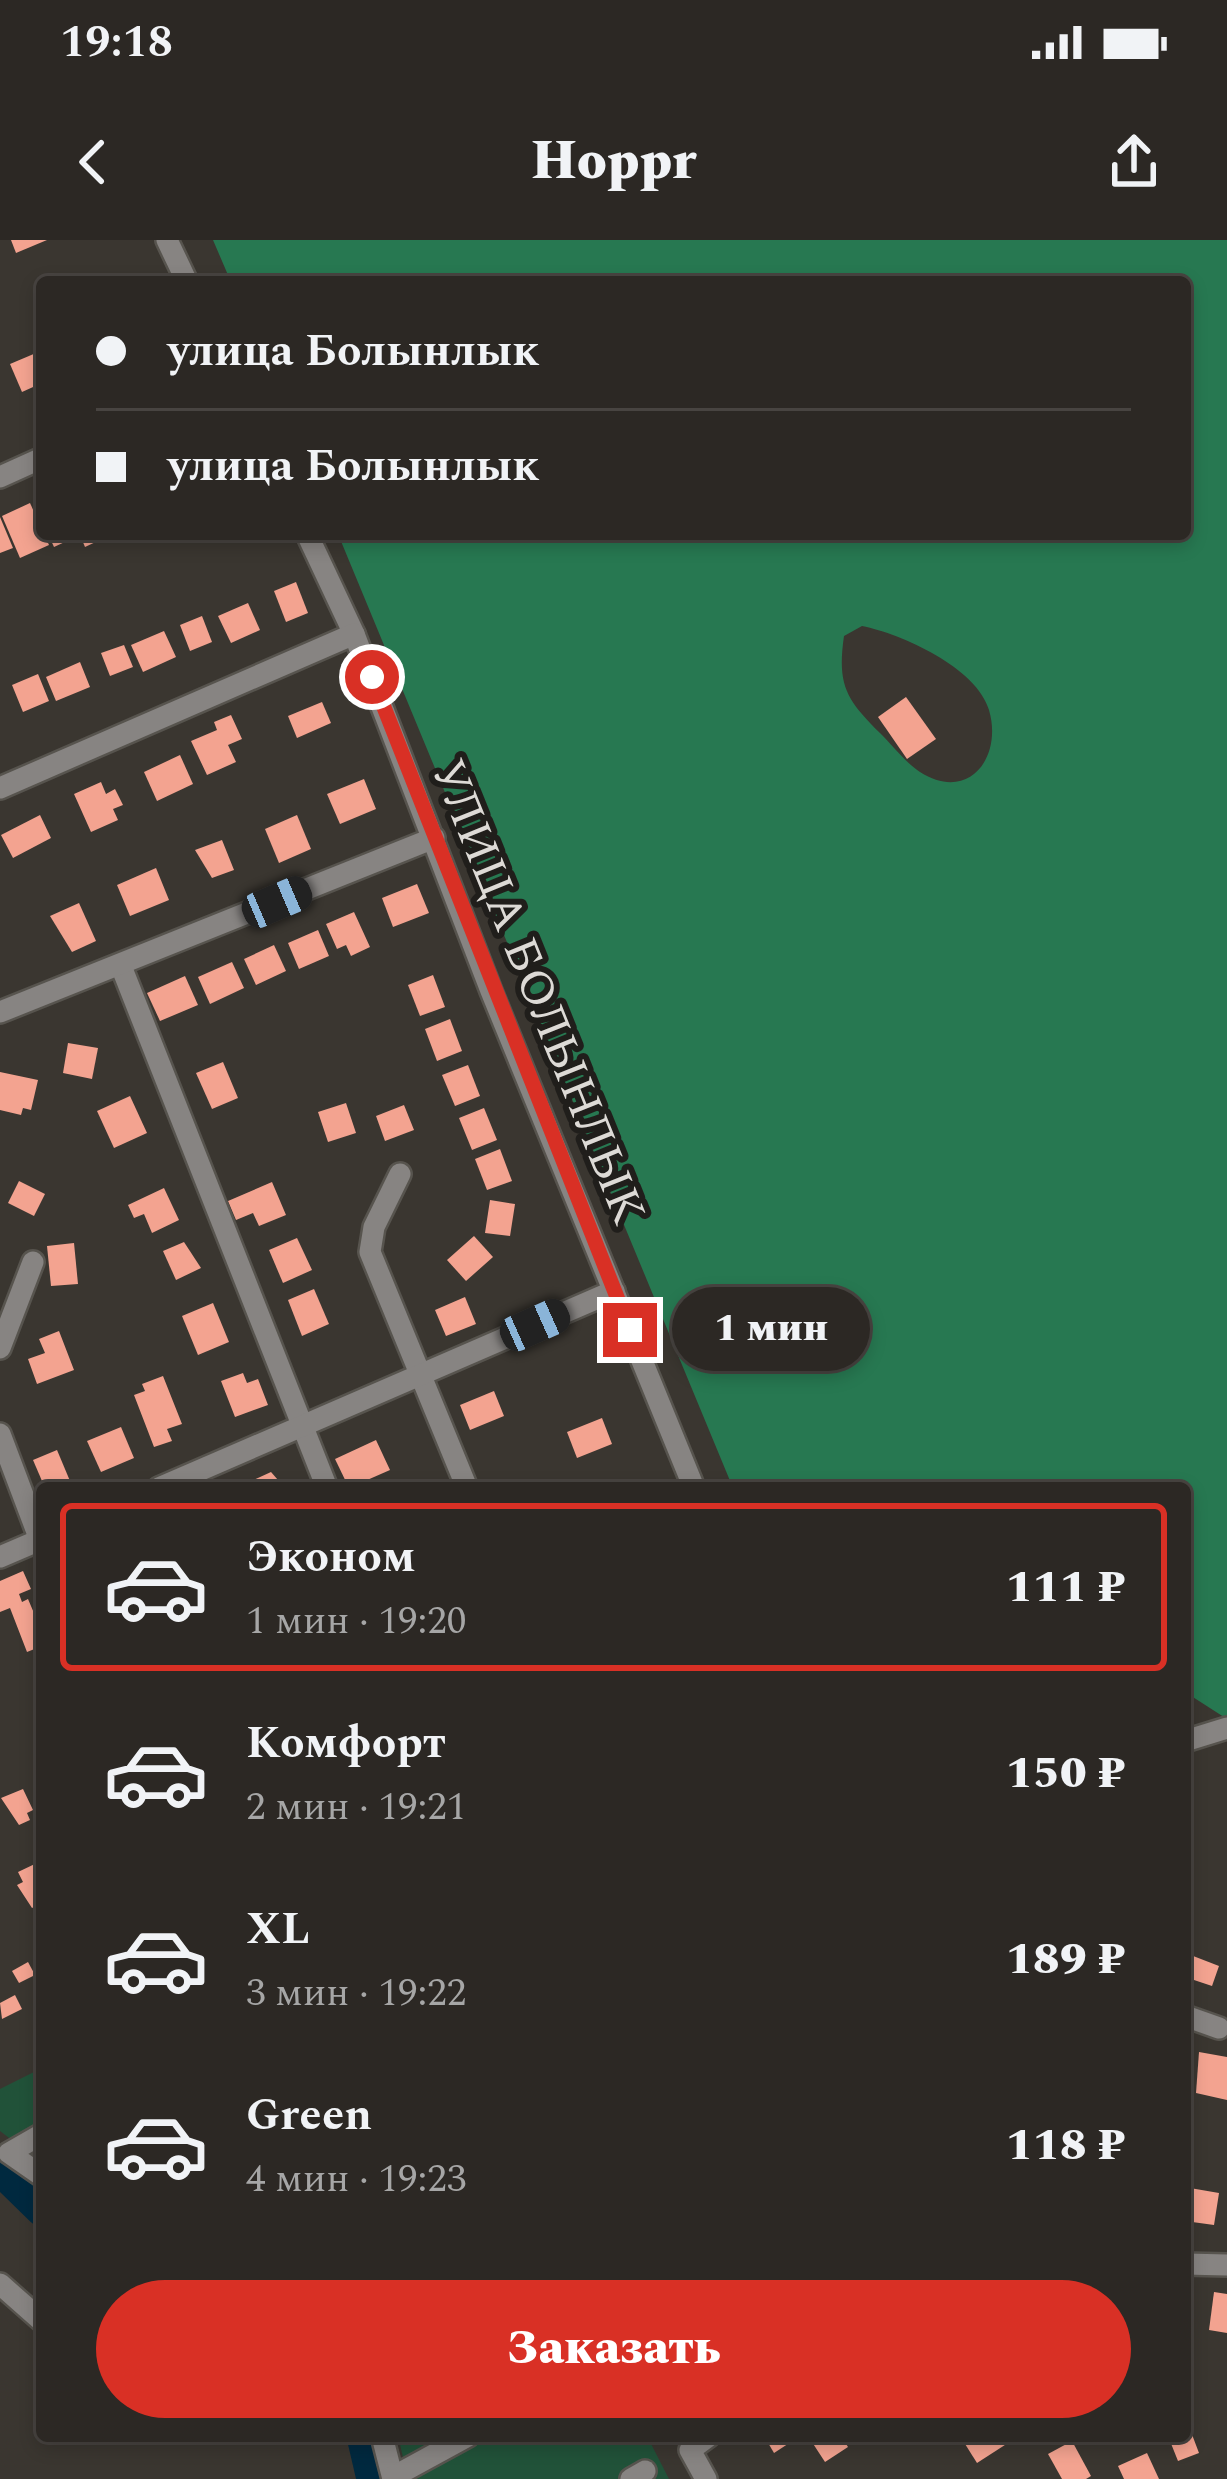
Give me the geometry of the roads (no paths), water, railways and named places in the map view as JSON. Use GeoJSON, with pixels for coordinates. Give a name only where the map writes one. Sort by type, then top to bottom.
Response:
{"type":"FeatureCollection","features":[{"type":"Feature","properties":{"kind":"street"},"geometry":{"type":"LineString","coordinates":[[166,240],[184,276]]}},
{"type":"Feature","properties":{"kind":"street"},"geometry":{"type":"LineString","coordinates":[[0,477],[36,461]]}},
{"type":"Feature","properties":{"kind":"street","name":"УЛИЦА БОЛЫНЛЫК"},"geometry":{"type":"LineString","coordinates":[[310,540],[354,634],[692,1482]]}},
{"type":"Feature","properties":{"kind":"street"},"geometry":{"type":"LineString","coordinates":[[0,788],[354,634]]}},
{"type":"Feature","properties":{"kind":"street"},"geometry":{"type":"LineString","coordinates":[[0,1012],[434,838]]}},
{"type":"Feature","properties":{"kind":"street"},"geometry":{"type":"LineString","coordinates":[[121,966],[325,1482]]}},
{"type":"Feature","properties":{"kind":"street"},"geometry":{"type":"LineString","coordinates":[[400,1174],[374,1227],[370,1252],[464,1482]]}},
{"type":"Feature","properties":{"kind":"street"},"geometry":{"type":"LineString","coordinates":[[0,1348],[33,1262]]}},
{"type":"Feature","properties":{"kind":"street","name":"УЛИЦА БОЛЫНЛЫК"},"geometry":{"type":"LineString","coordinates":[[173,1482],[614,1291]]}},
{"type":"Feature","properties":{"kind":"street"},"geometry":{"type":"LineString","coordinates":[[0,1435],[36,1526]]}},
{"type":"Feature","properties":{"kind":"street"},"geometry":{"type":"LineString","coordinates":[[0,1557],[36,1541]]}},
{"type":"Feature","properties":{"kind":"street"},"geometry":{"type":"LineString","coordinates":[[1191,2018],[1220,2028]]}},
{"type":"Feature","properties":{"kind":"street"},"geometry":{"type":"LineString","coordinates":[[36,2137],[9,2153],[36,2172]]}},
{"type":"Feature","properties":{"kind":"street"},"geometry":{"type":"LineString","coordinates":[[1191,2264],[1227,2265]]}},
{"type":"Feature","properties":{"kind":"street"},"geometry":{"type":"LineString","coordinates":[[0,2284],[36,2316]]}},
{"type":"Feature","properties":{"kind":"street"},"geometry":{"type":"LineString","coordinates":[[384,2442],[393,2478],[457,2442]]}},
{"type":"Feature","properties":{"kind":"street"},"geometry":{"type":"LineString","coordinates":[[695,2442],[706,2479]]}},
{"type":"Feature","properties":{"kind":"waterway"},"geometry":{"type":"LineString","coordinates":[[0,2169],[36,2204]]}},
{"type":"Feature","properties":{"kind":"waterway"},"geometry":{"type":"LineString","coordinates":[[364,2442],[373,2479]]}}]}
